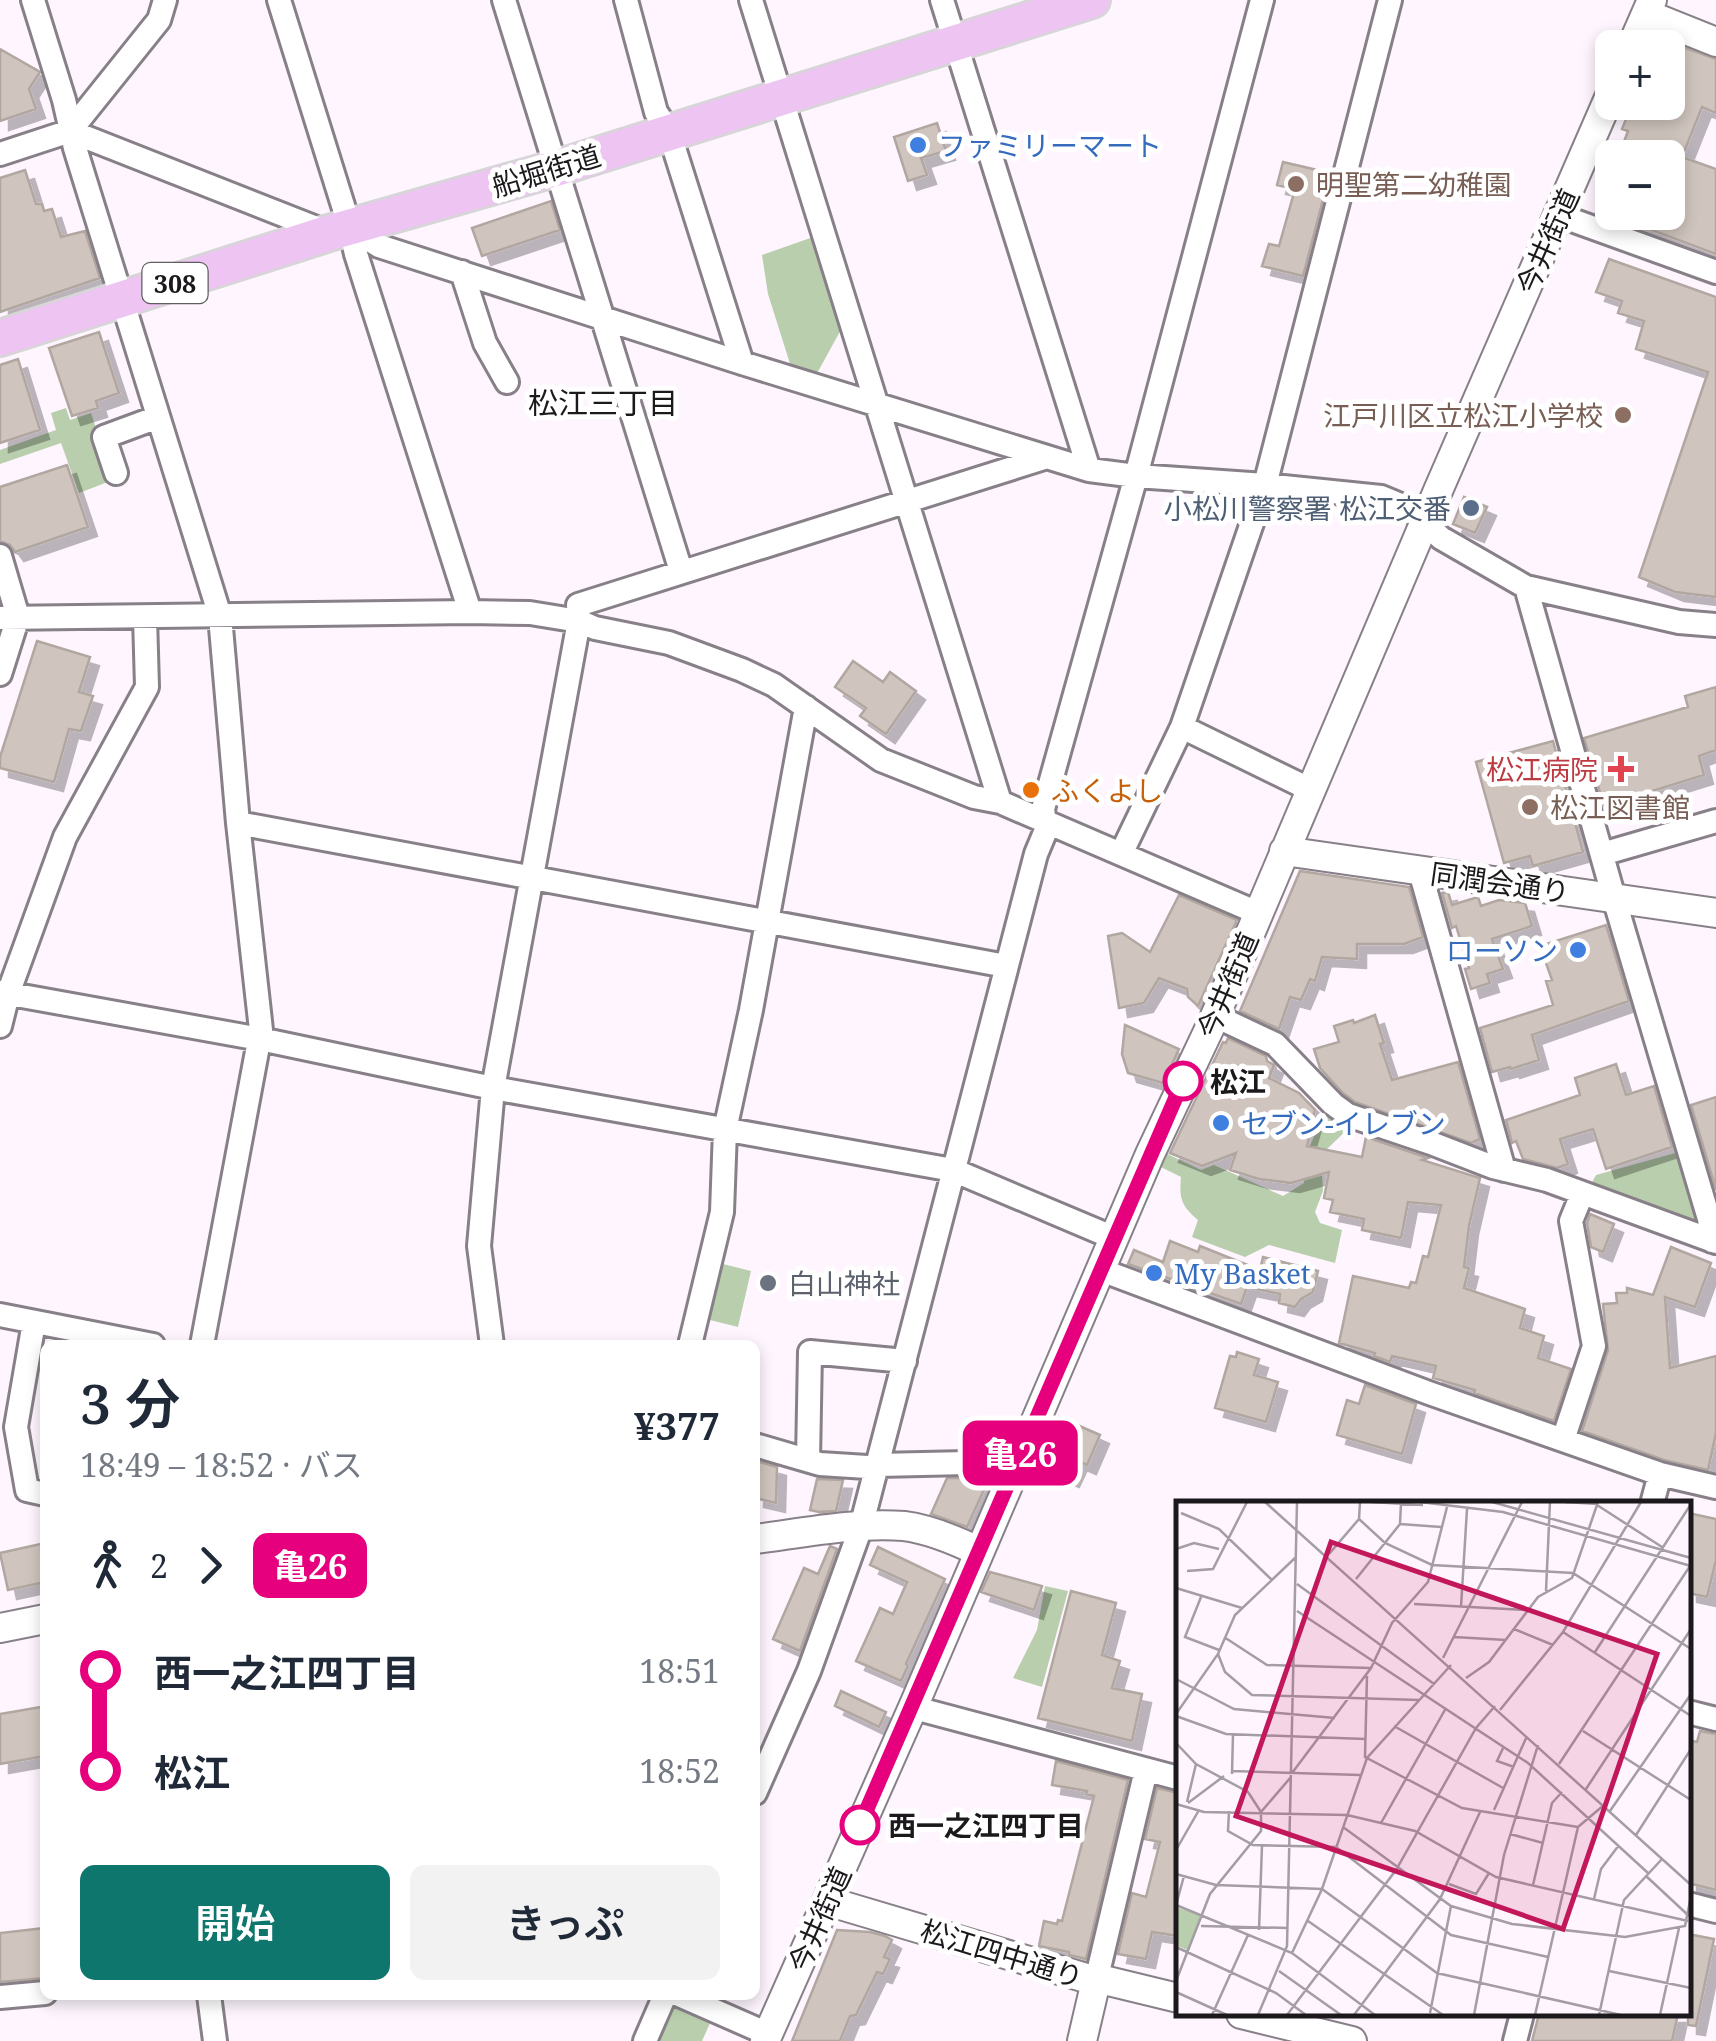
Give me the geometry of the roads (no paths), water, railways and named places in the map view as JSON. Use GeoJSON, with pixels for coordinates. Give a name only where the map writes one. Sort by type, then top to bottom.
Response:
{"type":"FeatureCollection","features":[{"type":"Feature","properties":{"kind":"main road","name":"船堀街道"},"geometry":{"type":"LineString","coordinates":[[0,338],[1092,0]]}},
{"type":"Feature","properties":{"kind":"street"},"geometry":{"type":"LineString","coordinates":[[33,0],[220,616],[260,1040],[203,1340]]}},
{"type":"Feature","properties":{"kind":"street"},"geometry":{"type":"LineString","coordinates":[[0,154],[70,130],[159,20],[165,0]]}},
{"type":"Feature","properties":{"kind":"street"},"geometry":{"type":"LineString","coordinates":[[280,0],[340,231],[356,254],[470,612]]}},
{"type":"Feature","properties":{"kind":"street"},"geometry":{"type":"LineString","coordinates":[[504,0],[681,571]]}},
{"type":"Feature","properties":{"kind":"street"},"geometry":{"type":"LineString","coordinates":[[627,0],[656,112],[669,132],[742,363]]}},
{"type":"Feature","properties":{"kind":"street"},"geometry":{"type":"LineString","coordinates":[[752,0],[1000,802]]}},
{"type":"Feature","properties":{"kind":"street"},"geometry":{"type":"LineString","coordinates":[[942,0],[1089,470]]}},
{"type":"Feature","properties":{"kind":"street"},"geometry":{"type":"LineString","coordinates":[[760,1774],[808,1670],[862,1527],[1006,966],[1046,830],[1043,809],[1262,0]]}},
{"type":"Feature","properties":{"kind":"street"},"geometry":{"type":"LineString","coordinates":[[1121,854],[1182,727],[1265,484],[1390,0]]}},
{"type":"Feature","properties":{"kind":"street"},"geometry":{"type":"LineString","coordinates":[[1649,7],[1716,42]]}},
{"type":"Feature","properties":{"kind":"street","name":"今井街道"},"geometry":{"type":"LineString","coordinates":[[766,2038],[914,1705],[1178,1090],[1213,1021],[1600,120]]}},
{"type":"Feature","properties":{"kind":"street"},"geometry":{"type":"LineString","coordinates":[[70,130],[379,246],[1044,458],[1089,470],[1136,476],[1265,484],[1381,498],[1410,509],[1441,538],[1526,587],[1679,622],[1716,625]]}},
{"type":"Feature","properties":{"kind":"street"},"geometry":{"type":"LineString","coordinates":[[1558,215],[1716,272]]}},
{"type":"Feature","properties":{"kind":"street"},"geometry":{"type":"LineString","coordinates":[[462,272],[484,343],[507,382]]}},
{"type":"Feature","properties":{"kind":"street"},"geometry":{"type":"LineString","coordinates":[[116,472],[104,437],[158,417]]}},
{"type":"Feature","properties":{"kind":"street"},"geometry":{"type":"LineString","coordinates":[[491,1340],[479,1246],[493,1088],[579,621],[578,606],[1044,458]]}},
{"type":"Feature","properties":{"kind":"street"},"geometry":{"type":"LineString","coordinates":[[0,556],[9,618],[0,674]]}},
{"type":"Feature","properties":{"kind":"street"},"geometry":{"type":"LineString","coordinates":[[1526,587],[1714,1241]]}},
{"type":"Feature","properties":{"kind":"street"},"geometry":{"type":"LineString","coordinates":[[9,618],[470,612],[530,613],[579,621],[595,628],[669,643],[742,670],[774,686],[882,760],[974,798],[1000,802],[1258,913]]}},
{"type":"Feature","properties":{"kind":"street"},"geometry":{"type":"LineString","coordinates":[[0,1026],[4,993],[65,837],[147,688],[144,617]]}},
{"type":"Feature","properties":{"kind":"street"},"geometry":{"type":"LineString","coordinates":[[691,1340],[722,1212],[725,1130],[806,707]]}},
{"type":"Feature","properties":{"kind":"street"},"geometry":{"type":"LineString","coordinates":[[1182,727],[1310,790]]}},
{"type":"Feature","properties":{"kind":"street"},"geometry":{"type":"LineString","coordinates":[[1602,854],[1716,821]]}},
{"type":"Feature","properties":{"kind":"street"},"geometry":{"type":"LineString","coordinates":[[238,822],[1006,966]]}},
{"type":"Feature","properties":{"kind":"street","name":"同潤会通り"},"geometry":{"type":"LineString","coordinates":[[1284,851],[1716,913]]}},
{"type":"Feature","properties":{"kind":"street"},"geometry":{"type":"LineString","coordinates":[[1420,872],[1504,1170]]}},
{"type":"Feature","properties":{"kind":"street"},"geometry":{"type":"LineString","coordinates":[[4,993],[493,1088],[953,1170],[1114,1238]]}},
{"type":"Feature","properties":{"kind":"street"},"geometry":{"type":"LineString","coordinates":[[1213,1021],[1224,1020],[1275,1044],[1348,1115],[1504,1170],[1547,1180],[1714,1241]]}},
{"type":"Feature","properties":{"kind":"street"},"geometry":{"type":"LineString","coordinates":[[1563,1440],[1594,1346],[1572,1221],[1582,1194]]}},
{"type":"Feature","properties":{"kind":"street"},"geometry":{"type":"LineString","coordinates":[[1101,1270],[1429,1393],[1660,1474],[1716,1487]]}},
{"type":"Feature","properties":{"kind":"street"},"geometry":{"type":"LineString","coordinates":[[0,1315],[127,1340]]}},
{"type":"Feature","properties":{"kind":"street"},"geometry":{"type":"LineString","coordinates":[[34,1322],[16,1427],[28,1490],[40,1493]]}},
{"type":"Feature","properties":{"kind":"street"},"geometry":{"type":"LineString","coordinates":[[808,1460],[810,1352],[905,1361]]}},
{"type":"Feature","properties":{"kind":"street"},"geometry":{"type":"LineString","coordinates":[[760,1446],[820,1464],[868,1467],[967,1463],[1012,1473]]}},
{"type":"Feature","properties":{"kind":"street"},"geometry":{"type":"LineString","coordinates":[[1653,1501],[1660,1474]]}},
{"type":"Feature","properties":{"kind":"street"},"geometry":{"type":"LineString","coordinates":[[760,1538],[906,1526],[978,1551]]}},
{"type":"Feature","properties":{"kind":"street"},"geometry":{"type":"LineString","coordinates":[[0,1628],[40,1619]]}},
{"type":"Feature","properties":{"kind":"street"},"geometry":{"type":"LineString","coordinates":[[914,1705],[1176,1778]]}},
{"type":"Feature","properties":{"kind":"street"},"geometry":{"type":"LineString","coordinates":[[1691,1713],[1716,1718]]}},
{"type":"Feature","properties":{"kind":"street"},"geometry":{"type":"LineString","coordinates":[[1082,2041],[1146,1770]]}},
{"type":"Feature","properties":{"kind":"street","name":"松江四中通り"},"geometry":{"type":"LineString","coordinates":[[826,1901],[1096,1981],[1176,1998]]}},
{"type":"Feature","properties":{"kind":"street"},"geometry":{"type":"LineString","coordinates":[[1691,1905],[1716,1911]]}},
{"type":"Feature","properties":{"kind":"street"},"geometry":{"type":"LineString","coordinates":[[0,1998],[40,1994]]}},
{"type":"Feature","properties":{"kind":"street"},"geometry":{"type":"LineString","coordinates":[[210,2000],[214,2041]]}},
{"type":"Feature","properties":{"kind":"street"},"geometry":{"type":"LineString","coordinates":[[645,2041],[663,2000]]}},
{"type":"Feature","properties":{"kind":"street"},"geometry":{"type":"LineString","coordinates":[[690,2000],[766,2038]]}},
{"type":"Feature","properties":{"kind":"street"},"geometry":{"type":"LineString","coordinates":[[1249,2016],[1352,2041]]}},
{"type":"Feature","properties":{"kind":"street"},"geometry":{"type":"LineString","coordinates":[[1515,2041],[1521,2016]]}},
{"type":"Feature","properties":{"kind":"place","name":"ファミリーマート"},"geometry":{"type":"Point","coordinates":[918,145]}},
{"type":"Feature","properties":{"kind":"place","name":"明聖第二幼稚園"},"geometry":{"type":"Point","coordinates":[1296,184]}},
{"type":"Feature","properties":{"kind":"place","name":"江戸川区立松江小学校"},"geometry":{"type":"Point","coordinates":[1623,415]}},
{"type":"Feature","properties":{"kind":"place","name":"小松川警察署 松江交番"},"geometry":{"type":"Point","coordinates":[1471,508]}},
{"type":"Feature","properties":{"kind":"place","name":"松江病院"},"geometry":{"type":"Point","coordinates":[1621,769]}},
{"type":"Feature","properties":{"kind":"place","name":"ふくよし"},"geometry":{"type":"Point","coordinates":[1031,790]}},
{"type":"Feature","properties":{"kind":"place","name":"松江図書館"},"geometry":{"type":"Point","coordinates":[1530,807]}},
{"type":"Feature","properties":{"kind":"place","name":"ローソン"},"geometry":{"type":"Point","coordinates":[1578,950]}},
{"type":"Feature","properties":{"kind":"place","name":"松江"},"geometry":{"type":"Point","coordinates":[1183,1081]}},
{"type":"Feature","properties":{"kind":"place","name":"セブン-イレブン"},"geometry":{"type":"Point","coordinates":[1221,1123]}},
{"type":"Feature","properties":{"kind":"place","name":"My Basket"},"geometry":{"type":"Point","coordinates":[1154,1273]}},
{"type":"Feature","properties":{"kind":"place","name":"白山神社"},"geometry":{"type":"Point","coordinates":[768,1283]}},
{"type":"Feature","properties":{"kind":"place","name":"西一之江四丁目"},"geometry":{"type":"Point","coordinates":[860,1825]}},
{"type":"Feature","properties":{"kind":"district","name":"松江三丁目"},"geometry":{"type":"Point","coordinates":[603,402]}}]}
